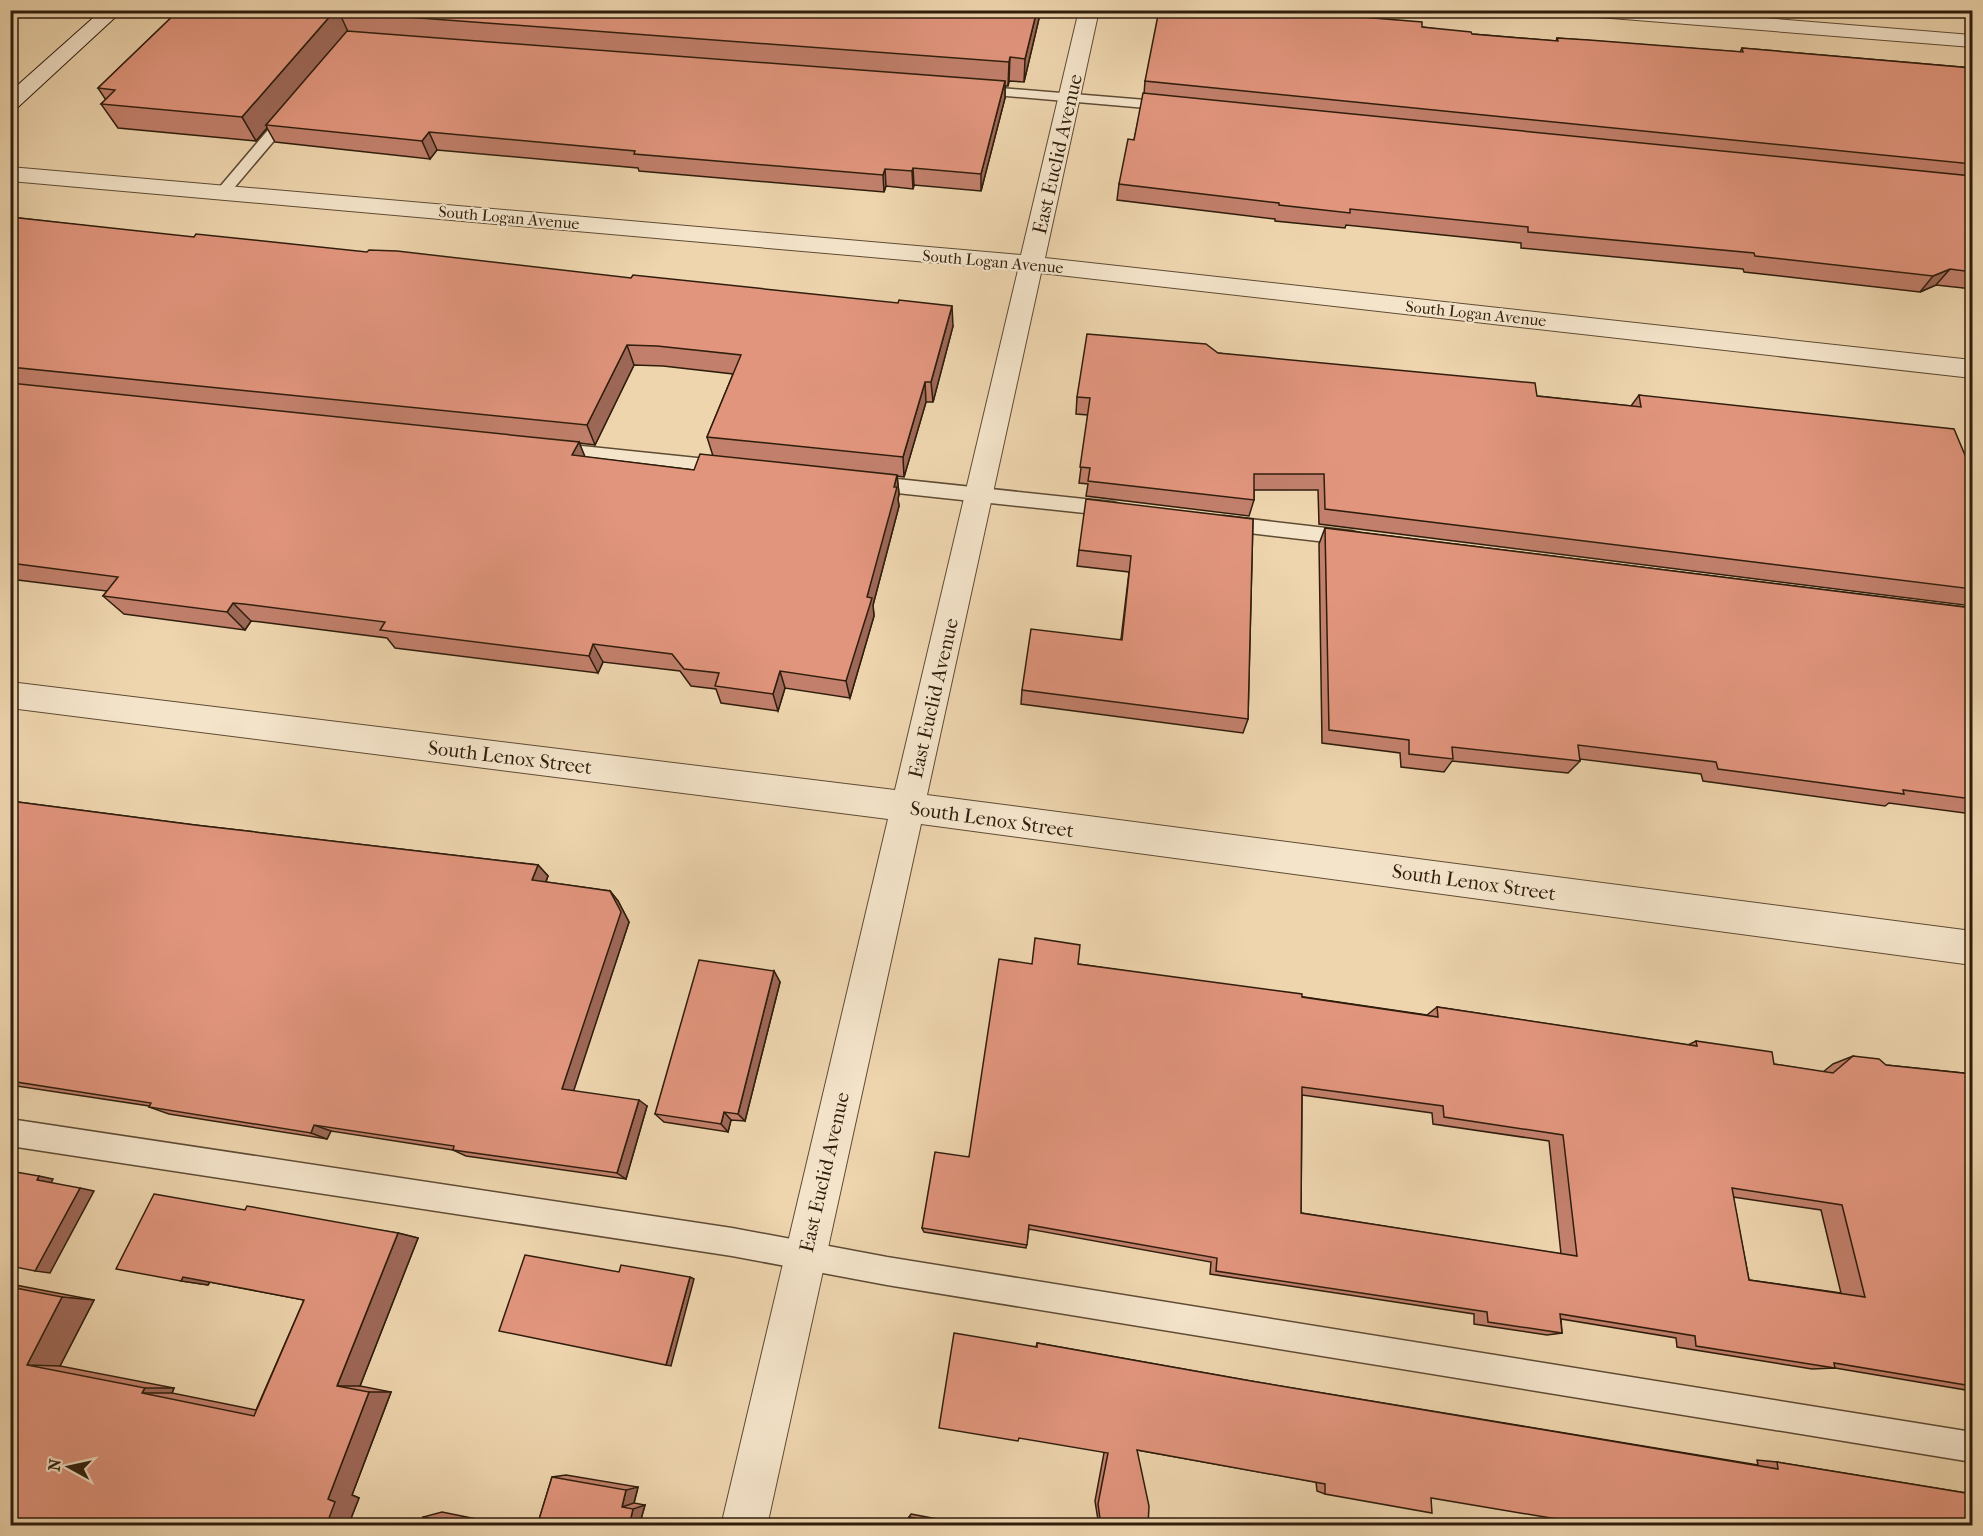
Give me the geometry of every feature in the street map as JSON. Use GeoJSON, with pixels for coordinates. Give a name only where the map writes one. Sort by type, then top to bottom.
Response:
{"type":"FeatureCollection","features":[{"type":"Feature","properties":{"kind":"street"},"geometry":{"type":"LineString","coordinates":[[10,104],[114,10]]}},
{"type":"Feature","properties":{"kind":"street","name":"East Euclid Avenue"},"geometry":{"type":"LineString","coordinates":[[744,1526],[1089,10]]}},
{"type":"Feature","properties":{"kind":"street"},"geometry":{"type":"LineString","coordinates":[[1586,10],[1972,41]]}},
{"type":"Feature","properties":{"kind":"street","name":"South Logan Avenue"},"geometry":{"type":"LineString","coordinates":[[10,174],[1032,264],[1972,369]]}},
{"type":"Feature","properties":{"kind":"street","name":"South Lenox Street"},"geometry":{"type":"LineString","coordinates":[[10,694],[908,807],[1972,948]]}},
{"type":"Feature","properties":{"kind":"lane"},"geometry":{"type":"LineString","coordinates":[[958,89],[1181,108]]}},
{"type":"Feature","properties":{"kind":"lane"},"geometry":{"type":"LineString","coordinates":[[223,192],[299,102]]}},
{"type":"Feature","properties":{"kind":"lane"},"geometry":{"type":"LineString","coordinates":[[534,448],[748,470]]}},
{"type":"Feature","properties":{"kind":"lane"},"geometry":{"type":"LineString","coordinates":[[855,482],[1128,511]]}},
{"type":"Feature","properties":{"kind":"lane"},"geometry":{"type":"LineString","coordinates":[[1200,520],[1366,540]]}},
{"type":"Feature","properties":{"kind":"lane"},"geometry":{"type":"LineString","coordinates":[[10,1132],[732,1242],[805,1256],[1972,1447]]}},
{"type":"Feature","properties":{"kind":"building"},"geometry":{"type":"Polygon","coordinates":[[[179,10],[1037,10],[1025,59],[1010,57],[1009,62],[339,12],[332,14],[242,117],[101,104],[115,90],[98,88],[179,10]]]}},
{"type":"Feature","properties":{"kind":"building"},"geometry":{"type":"Polygon","coordinates":[[[1159,10],[1276,10],[1422,22],[1422,27],[1471,32],[1472,34],[1743,52],[1742,48],[1972,68],[1972,164],[1145,81],[1159,10]]]}},
{"type":"Feature","properties":{"kind":"building"},"geometry":{"type":"Polygon","coordinates":[[[347,31],[1005,81],[981,174],[913,168],[912,171],[885,169],[883,175],[634,154],[635,151],[429,132],[422,141],[266,125],[347,31]]]}},
{"type":"Feature","properties":{"kind":"building"},"geometry":{"type":"Polygon","coordinates":[[[1143,93],[1972,176],[1972,272],[1950,269],[1933,276],[1755,256],[1754,253],[1528,232],[1528,227],[1350,209],[1350,213],[1119,184],[1128,139],[1134,140],[1143,93]]]}},
{"type":"Feature","properties":{"kind":"building"},"geometry":{"type":"Polygon","coordinates":[[[10,217],[194,237],[196,234],[367,252],[369,250],[397,251],[631,278],[633,275],[898,303],[899,300],[952,306],[931,382],[925,382],[903,457],[707,437],[741,355],[657,346],[627,345],[587,425],[10,367],[10,217]]]}},
{"type":"Feature","properties":{"kind":"building"},"geometry":{"type":"Polygon","coordinates":[[[1087,334],[1206,344],[1218,353],[1535,383],[1537,396],[1641,407],[1639,395],[1954,429],[1965,455],[1972,450],[1972,589],[1325,509],[1324,474],[1254,474],[1254,500],[1088,481],[1090,468],[1080,467],[1090,398],[1077,397],[1087,334]]]}},
{"type":"Feature","properties":{"kind":"building"},"geometry":{"type":"Polygon","coordinates":[[[10,383],[579,442],[572,455],[694,470],[700,454],[897,475],[894,487],[897,487],[867,597],[872,598],[846,681],[780,671],[773,694],[715,686],[719,673],[684,669],[672,654],[593,644],[589,656],[380,630],[385,622],[244,604],[233,603],[227,612],[103,596],[118,577],[10,563],[10,383]]]}},
{"type":"Feature","properties":{"kind":"building"},"geometry":{"type":"Polygon","coordinates":[[[1086,499],[1253,519],[1248,719],[1022,690],[1031,629],[1122,640],[1131,556],[1079,550],[1086,499]]]}},
{"type":"Feature","properties":{"kind":"building"},"geometry":{"type":"Polygon","coordinates":[[[1325,528],[1972,608],[1972,799],[1903,790],[1904,794],[1718,769],[1716,762],[1578,745],[1580,761],[1452,747],[1453,759],[1409,754],[1409,740],[1329,730],[1325,528]]]}},
{"type":"Feature","properties":{"kind":"building"},"geometry":{"type":"Polygon","coordinates":[[[10,801],[538,865],[532,880],[610,891],[621,912],[562,1089],[639,1100],[617,1173],[453,1150],[454,1146],[314,1125],[311,1133],[149,1107],[151,1103],[10,1081],[10,801]]]}},
{"type":"Feature","properties":{"kind":"building"},"geometry":{"type":"Polygon","coordinates":[[[1035,938],[1080,945],[1078,964],[1302,994],[1302,997],[1438,1017],[1437,1007],[1697,1046],[1696,1041],[1772,1052],[1774,1064],[1833,1073],[1853,1056],[1879,1059],[1886,1065],[1972,1074],[1972,1386],[1834,1363],[1835,1368],[1696,1346],[1695,1336],[1560,1314],[1562,1333],[1488,1322],[1487,1312],[1216,1271],[1217,1258],[1029,1225],[1027,1245],[922,1228],[935,1152],[969,1157],[999,959],[1032,964],[1035,938]],[[1302,1087],[1301,1213],[1577,1256],[1563,1135],[1444,1117],[1443,1106],[1302,1087]],[[1732,1188],[1749,1280],[1865,1297],[1842,1205],[1732,1188]]]}},
{"type":"Feature","properties":{"kind":"building"},"geometry":{"type":"Polygon","coordinates":[[[699,960],[774,971],[738,1114],[724,1112],[721,1124],[655,1114],[699,960]]]}},
{"type":"Feature","properties":{"kind":"building"},"geometry":{"type":"Polygon","coordinates":[[[10,1171],[39,1176],[37,1180],[80,1188],[35,1271],[10,1266],[10,1171]]]}},
{"type":"Feature","properties":{"kind":"building"},"geometry":{"type":"Polygon","coordinates":[[[154,1194],[245,1210],[247,1206],[398,1233],[337,1386],[369,1392],[328,1499],[335,1502],[326,1526],[10,1526],[10,1287],[62,1297],[27,1365],[145,1388],[142,1393],[254,1416],[304,1300],[183,1277],[181,1281],[116,1269],[154,1194]]]}},
{"type":"Feature","properties":{"kind":"building"},"geometry":{"type":"Polygon","coordinates":[[[525,1255],[619,1272],[621,1265],[690,1277],[666,1365],[499,1331],[525,1255]]]}},
{"type":"Feature","properties":{"kind":"building"},"geometry":{"type":"Polygon","coordinates":[[[954,1333],[1037,1347],[1037,1343],[1778,1469],[1777,1462],[1972,1494],[1972,1526],[1598,1526],[1431,1498],[1432,1513],[1325,1494],[1325,1484],[1137,1450],[1149,1506],[1148,1526],[1101,1526],[1098,1504],[1108,1453],[1019,1438],[1018,1441],[939,1428],[954,1333]]]}},
{"type":"Feature","properties":{"kind":"building"},"geometry":{"type":"Polygon","coordinates":[[[552,1477],[626,1490],[622,1507],[633,1509],[629,1526],[537,1526],[552,1477]]]}},
{"type":"Feature","properties":{"kind":"building"},"geometry":{"type":"Polygon","coordinates":[[[423,1517],[469,1526],[420,1526],[423,1517]]]}},
{"type":"Feature","properties":{"kind":"building"},"geometry":{"type":"Polygon","coordinates":[[[909,1517],[954,1526],[907,1526],[909,1517]]]}}]}
